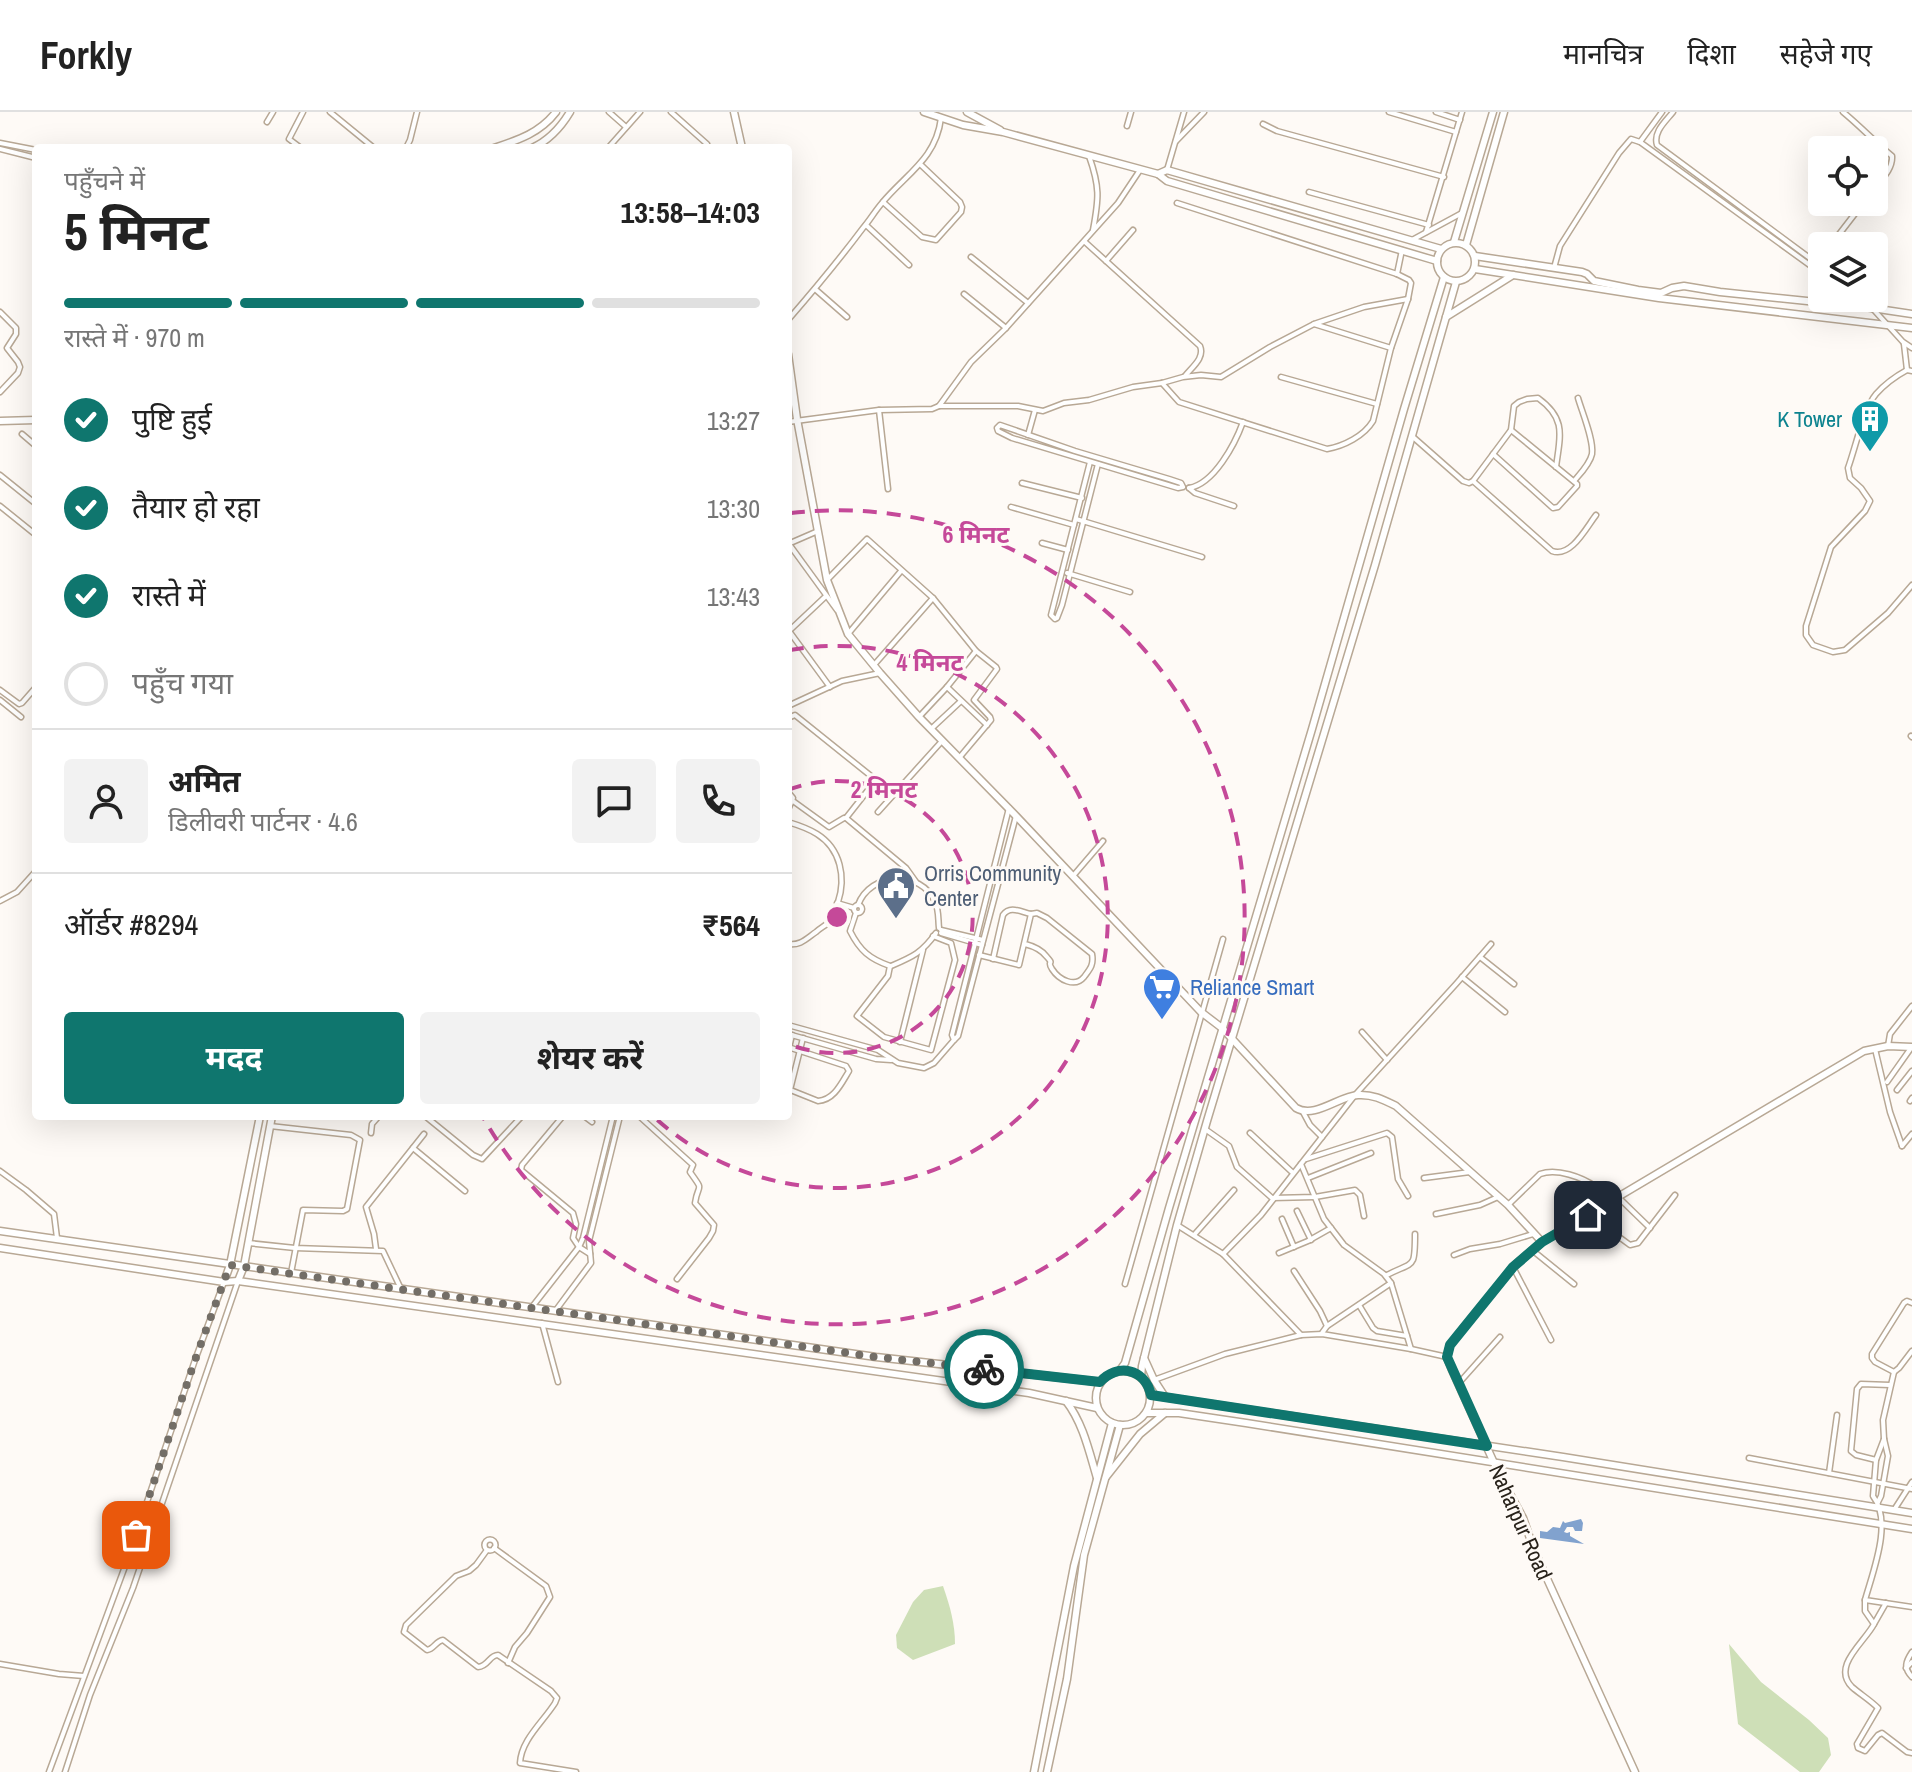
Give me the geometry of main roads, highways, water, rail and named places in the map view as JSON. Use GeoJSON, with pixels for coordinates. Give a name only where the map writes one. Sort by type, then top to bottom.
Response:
{"type":"FeatureCollection","features":[{"type":"Feature","properties":{"kind":"water"},"geometry":{"type":"Polygon","coordinates":[[[1581,1519],[1582,1531],[1567,1527],[1564,1532],[1570,1532],[1570,1536],[1584,1544],[1540,1538],[1540,1531],[1560,1528],[1563,1521],[1581,1519]]]}},
{"type":"Feature","properties":{"kind":"place","name":"K Tower"},"geometry":{"type":"Point","coordinates":[1870,453]}},
{"type":"Feature","properties":{"kind":"place","name":"Orris Community Center"},"geometry":{"type":"Point","coordinates":[896,920]}},
{"type":"Feature","properties":{"kind":"place","name":"Reliance Smart"},"geometry":{"type":"Point","coordinates":[1162,1021]}}]}
